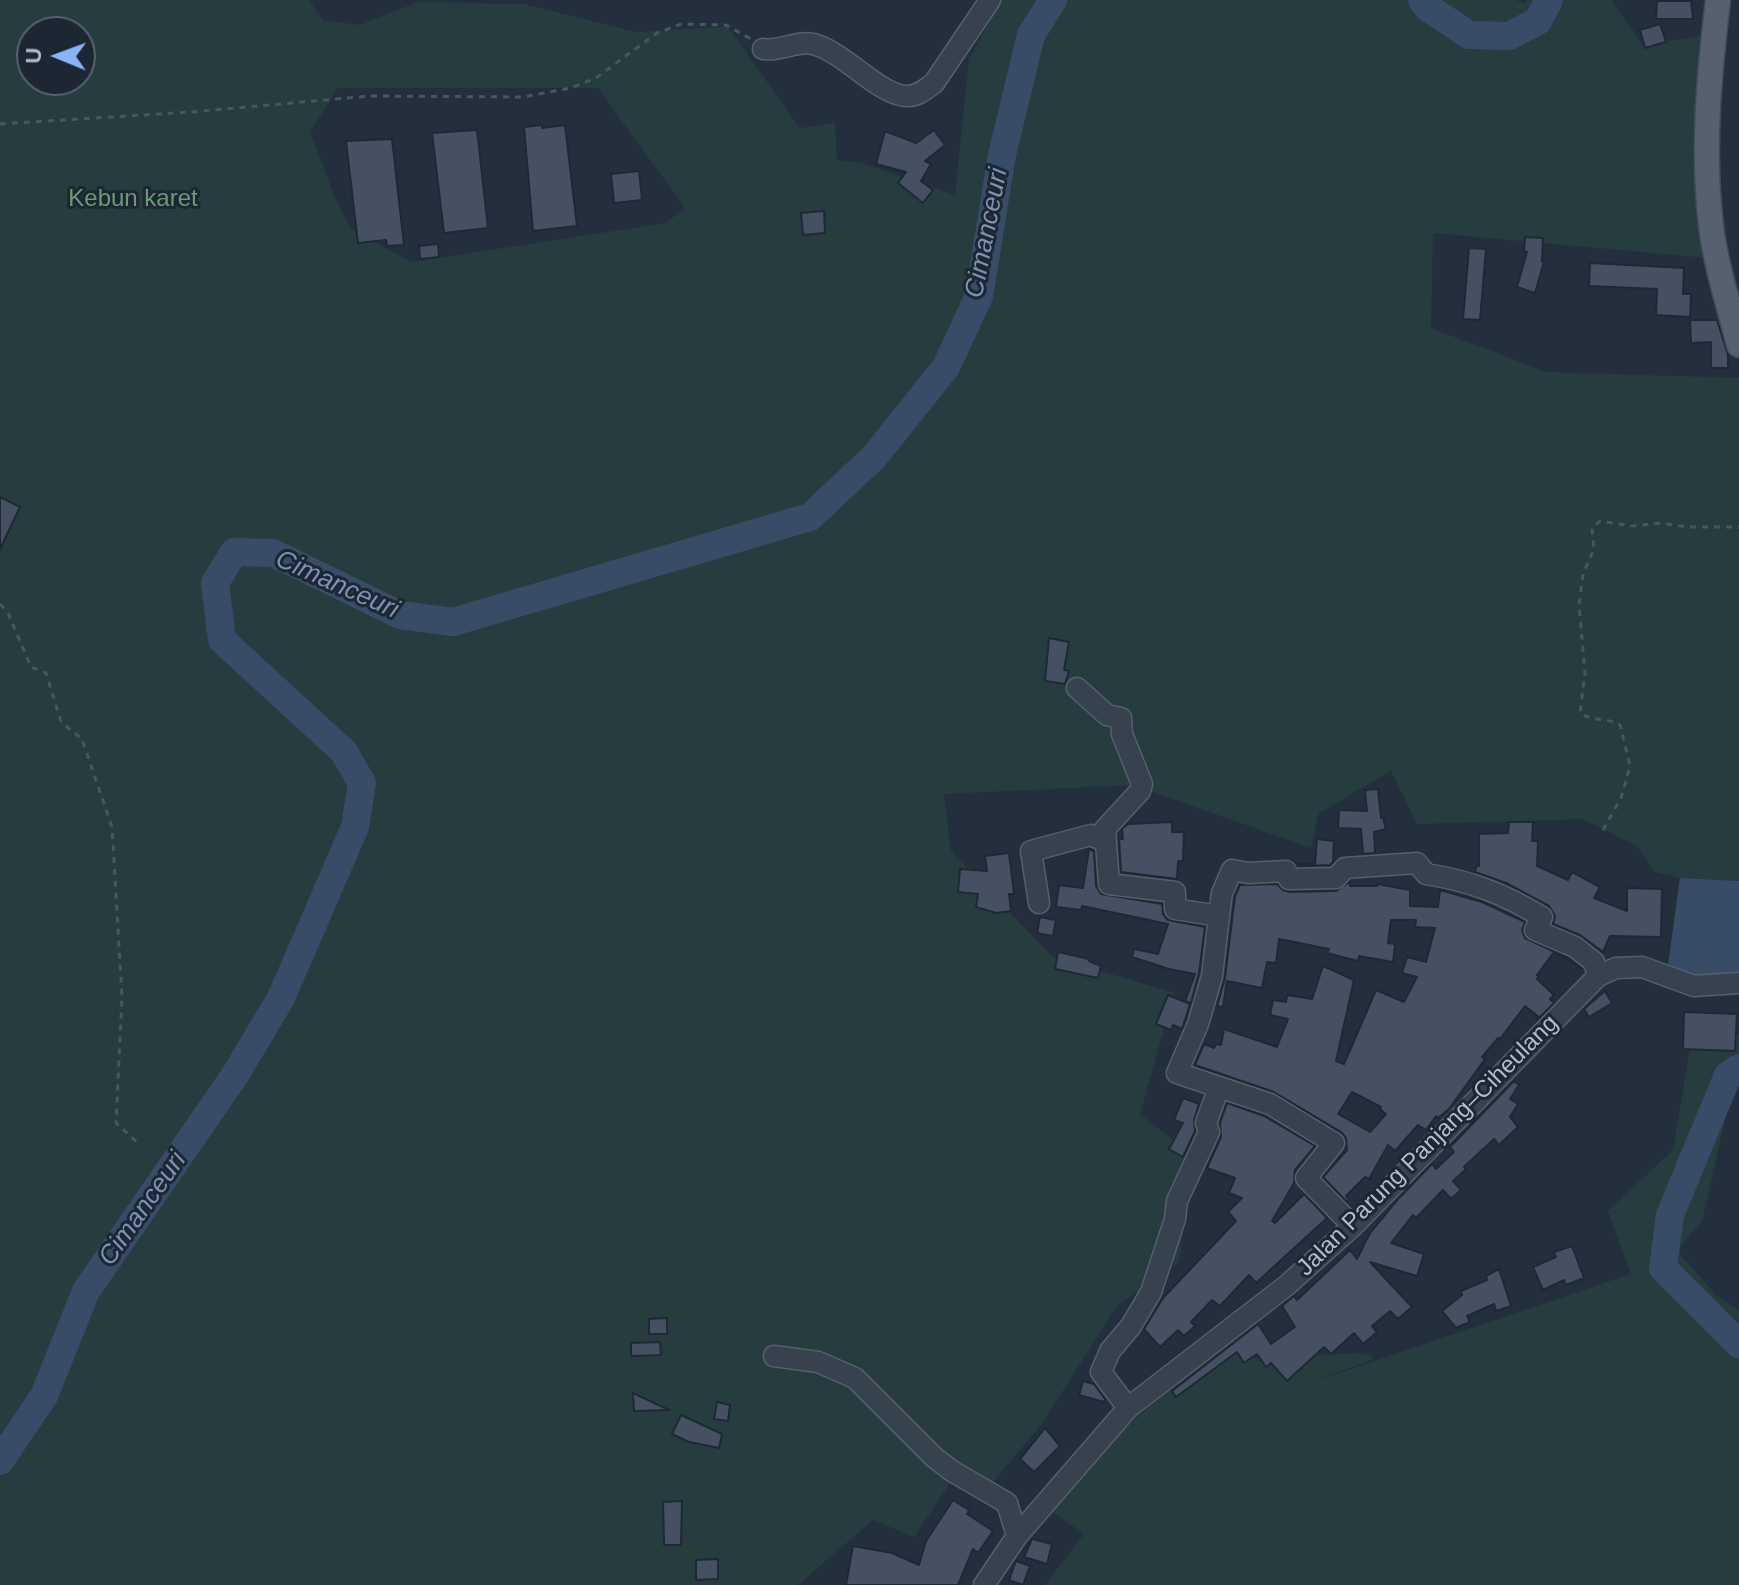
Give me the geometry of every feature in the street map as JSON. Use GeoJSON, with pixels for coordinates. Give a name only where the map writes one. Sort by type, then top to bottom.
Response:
{"type":"FeatureCollection","features":[{"type":"Feature","properties":{"kind":"main road"},"geometry":{"type":"LineString","coordinates":[[1718,0],[1708,86],[1706,158],[1711,227],[1730,275],[1739,345]]}},
{"type":"Feature","properties":{"kind":"street"},"geometry":{"type":"LineString","coordinates":[[763,49],[773,51],[809,42],[827,49],[894,94],[908,97],[934,83],[990,0]]}},
{"type":"Feature","properties":{"kind":"street"},"geometry":{"type":"LineString","coordinates":[[1077,688],[1107,715],[1121,718],[1122,734],[1142,784],[1140,791],[1105,829],[1109,884],[1175,892],[1175,909],[1219,916]]}},
{"type":"Feature","properties":{"kind":"street"},"geometry":{"type":"LineString","coordinates":[[1039,903],[1031,851],[1091,835],[1106,842]]}},
{"type":"Feature","properties":{"kind":"street"},"geometry":{"type":"LineString","coordinates":[[1353,1226],[1306,1178],[1334,1143],[1270,1104],[1177,1073],[1198,1024],[1212,976],[1222,893],[1232,870],[1248,873],[1286,871],[1289,879],[1320,880],[1336,878],[1345,868],[1417,863],[1426,874],[1457,879],[1507,896],[1542,917],[1535,930],[1575,947],[1594,962],[1598,976],[1616,968],[1642,967],[1694,986],[1739,983]]}},
{"type":"Feature","properties":{"kind":"street","name":"Jalan Parung Panjang–Ciheulang"},"geometry":{"type":"LineString","coordinates":[[984,1585],[1017,1536],[1128,1408],[1286,1286],[1353,1226],[1598,976]]}},
{"type":"Feature","properties":{"kind":"street"},"geometry":{"type":"LineString","coordinates":[[1128,1408],[1101,1372],[1110,1351],[1131,1326],[1151,1292],[1172,1232],[1177,1201],[1209,1132],[1206,1123],[1219,1087]]}},
{"type":"Feature","properties":{"kind":"street"},"geometry":{"type":"LineString","coordinates":[[774,1356],[818,1362],[855,1378],[935,1458],[1007,1503],[1017,1536]]}},
{"type":"Feature","properties":{"kind":"path"},"geometry":{"type":"LineString","coordinates":[[0,124],[191,112],[370,96],[523,97],[571,88],[596,78],[657,33],[681,24],[726,25],[746,34],[763,49]]}},
{"type":"Feature","properties":{"kind":"path"},"geometry":{"type":"LineString","coordinates":[[1603,830],[1621,798],[1630,766],[1620,725],[1613,721],[1589,719],[1580,713],[1585,673],[1579,605],[1583,574],[1594,549],[1592,528],[1600,521],[1632,526],[1661,523],[1687,527],[1739,527]]}},
{"type":"Feature","properties":{"kind":"path"},"geometry":{"type":"LineString","coordinates":[[0,604],[8,613],[31,667],[46,673],[61,722],[82,739],[112,827],[122,997],[116,1123],[139,1144]]}},
{"type":"Feature","properties":{"kind":"green space","name":"Kebun karet"},"geometry":{"type":"Polygon","coordinates":[[[0,0],[309,0],[323,20],[360,25],[418,2],[523,4],[635,32],[728,27],[800,128],[835,123],[837,160],[862,163],[955,195],[969,59],[1001,0],[1516,0],[1525,4],[1527,0],[1611,0],[1643,45],[1719,33],[1710,101],[1719,259],[1433,233],[1431,328],[1546,372],[1739,378],[1739,881],[1680,878],[1655,872],[1637,846],[1583,819],[1417,824],[1391,771],[1319,813],[1311,848],[1133,785],[944,794],[951,851],[1052,956],[1174,993],[1140,1114],[1193,1156],[1179,1262],[1117,1306],[1041,1425],[982,1495],[953,1479],[914,1537],[873,1520],[798,1585],[0,1585],[0,0]],[[338,88],[310,132],[336,200],[351,229],[412,262],[666,223],[685,208],[598,88],[338,88]]]}},
{"type":"Feature","properties":{"kind":"green space"},"geometry":{"type":"Polygon","coordinates":[[[1739,1035],[1739,1087],[1732,1089],[1702,1221],[1677,1251],[1718,1297],[1739,1310],[1739,1585],[1045,1585],[1084,1534],[1048,1509],[1088,1460],[1234,1333],[1254,1358],[1358,1353],[1371,1355],[1373,1359],[1307,1384],[1631,1274],[1608,1211],[1673,1150],[1692,1038],[1739,1035]]]}},
{"type":"Feature","properties":{"kind":"water"},"geometry":{"type":"Polygon","coordinates":[[[1680,878],[1739,881],[1739,983],[1666,980],[1680,878]]]}},
{"type":"Feature","properties":{"kind":"building"},"geometry":{"type":"Polygon","coordinates":[[[1657,1],[1691,1],[1693,19],[1656,19],[1657,1]]]}},
{"type":"Feature","properties":{"kind":"building"},"geometry":{"type":"Polygon","coordinates":[[[1660,24],[1666,42],[1645,48],[1640,30],[1660,24]]]}},
{"type":"Feature","properties":{"kind":"building"},"geometry":{"type":"Polygon","coordinates":[[[542,125],[542,128],[565,125],[577,226],[533,231],[524,127],[542,125]]]}},
{"type":"Feature","properties":{"kind":"building"},"geometry":{"type":"Polygon","coordinates":[[[477,130],[488,228],[444,233],[432,133],[477,130]]]}},
{"type":"Feature","properties":{"kind":"building"},"geometry":{"type":"Polygon","coordinates":[[[934,130],[945,145],[925,161],[931,164],[921,181],[933,190],[923,203],[898,183],[906,172],[876,164],[885,131],[916,143],[934,130]]]}},
{"type":"Feature","properties":{"kind":"building"},"geometry":{"type":"Polygon","coordinates":[[[392,139],[404,245],[387,246],[386,240],[358,243],[346,141],[392,139]]]}},
{"type":"Feature","properties":{"kind":"building"},"geometry":{"type":"Polygon","coordinates":[[[639,171],[642,200],[614,203],[611,174],[639,171]]]}},
{"type":"Feature","properties":{"kind":"building"},"geometry":{"type":"Polygon","coordinates":[[[824,211],[825,233],[803,235],[801,213],[824,211]]]}},
{"type":"Feature","properties":{"kind":"building"},"geometry":{"type":"Polygon","coordinates":[[[1525,237],[1543,238],[1544,262],[1535,293],[1517,287],[1527,252],[1524,251],[1525,237]]]}},
{"type":"Feature","properties":{"kind":"building"},"geometry":{"type":"Polygon","coordinates":[[[438,244],[439,257],[420,259],[419,246],[438,244]]]}},
{"type":"Feature","properties":{"kind":"building"},"geometry":{"type":"Polygon","coordinates":[[[1469,248],[1486,249],[1480,320],[1463,319],[1469,248]]]}},
{"type":"Feature","properties":{"kind":"building"},"geometry":{"type":"Polygon","coordinates":[[[1590,263],[1684,268],[1683,294],[1691,294],[1690,317],[1656,315],[1657,289],[1589,286],[1590,263]]]}},
{"type":"Feature","properties":{"kind":"building"},"geometry":{"type":"Polygon","coordinates":[[[1690,320],[1717,320],[1728,355],[1728,368],[1711,368],[1711,342],[1691,343],[1690,320]]]}},
{"type":"Feature","properties":{"kind":"building"},"geometry":{"type":"Polygon","coordinates":[[[0,497],[20,507],[0,549],[0,497]]]}},
{"type":"Feature","properties":{"kind":"building"},"geometry":{"type":"Polygon","coordinates":[[[1049,638],[1069,642],[1064,670],[1069,671],[1065,684],[1045,681],[1049,638]]]}},
{"type":"Feature","properties":{"kind":"building"},"geometry":{"type":"Polygon","coordinates":[[[1378,789],[1381,818],[1386,829],[1374,832],[1375,853],[1363,854],[1361,829],[1338,828],[1339,810],[1367,811],[1365,790],[1378,789]]]}},
{"type":"Feature","properties":{"kind":"building"},"geometry":{"type":"Polygon","coordinates":[[[1172,822],[1172,832],[1184,832],[1183,861],[1178,861],[1177,879],[1121,872],[1119,839],[1123,839],[1122,829],[1128,824],[1172,822]]]}},
{"type":"Feature","properties":{"kind":"building"},"geometry":{"type":"Polygon","coordinates":[[[1509,822],[1533,822],[1532,841],[1538,841],[1537,866],[1568,880],[1572,872],[1600,887],[1594,898],[1627,911],[1627,888],[1662,889],[1661,937],[1610,936],[1603,952],[1580,935],[1553,924],[1555,916],[1549,906],[1506,883],[1475,872],[1479,866],[1479,834],[1508,833],[1509,822]]]}},
{"type":"Feature","properties":{"kind":"building"},"geometry":{"type":"Polygon","coordinates":[[[1317,839],[1334,841],[1333,862],[1330,865],[1298,866],[1296,864],[1315,864],[1317,839]]]}},
{"type":"Feature","properties":{"kind":"building"},"geometry":{"type":"Polygon","coordinates":[[[1089,849],[1094,851],[1096,886],[1101,894],[1162,904],[1163,914],[1168,920],[1205,927],[1199,973],[1191,1003],[1185,1001],[1195,974],[1132,957],[1134,949],[1158,954],[1168,924],[1082,906],[1081,910],[1056,907],[1059,885],[1083,888],[1089,849]]]}},
{"type":"Feature","properties":{"kind":"building"},"geometry":{"type":"Polygon","coordinates":[[[1009,853],[1014,894],[1009,894],[1011,911],[996,913],[976,907],[978,894],[958,892],[960,869],[987,871],[985,856],[1009,853]]]}},
{"type":"Feature","properties":{"kind":"building"},"geometry":{"type":"Polygon","coordinates":[[[1350,882],[1350,886],[1377,884],[1410,890],[1410,906],[1438,907],[1440,890],[1482,902],[1525,922],[1522,930],[1525,938],[1568,958],[1582,969],[1554,952],[1537,979],[1554,995],[1550,999],[1554,1003],[1537,1020],[1539,1017],[1525,1006],[1482,1057],[1485,1059],[1449,1109],[1438,1118],[1436,1116],[1426,1130],[1418,1125],[1395,1151],[1388,1145],[1369,1179],[1365,1177],[1346,1196],[1347,1202],[1323,1177],[1347,1150],[1346,1138],[1341,1132],[1274,1092],[1195,1065],[1204,1044],[1214,1048],[1216,1044],[1221,1045],[1224,1029],[1277,1047],[1288,1019],[1270,1015],[1273,1000],[1286,1002],[1287,995],[1312,999],[1323,966],[1354,980],[1336,1061],[1344,1064],[1376,990],[1404,1002],[1417,977],[1402,973],[1407,957],[1426,962],[1435,928],[1415,927],[1416,920],[1391,920],[1388,943],[1395,944],[1393,962],[1359,956],[1358,961],[1327,953],[1329,949],[1279,939],[1276,963],[1267,962],[1262,988],[1227,981],[1223,1007],[1217,1006],[1225,978],[1235,896],[1240,885],[1277,884],[1289,892],[1336,891],[1350,882]],[[1352,1092],[1338,1114],[1370,1132],[1386,1114],[1381,1107],[1352,1092]]]}},
{"type":"Feature","properties":{"kind":"building"},"geometry":{"type":"Polygon","coordinates":[[[1040,917],[1056,920],[1053,936],[1037,933],[1040,917]]]}},
{"type":"Feature","properties":{"kind":"building"},"geometry":{"type":"Polygon","coordinates":[[[1058,952],[1089,959],[1101,966],[1098,978],[1055,969],[1058,952]]]}},
{"type":"Feature","properties":{"kind":"building"},"geometry":{"type":"Polygon","coordinates":[[[1605,991],[1612,1003],[1589,1017],[1584,1009],[1605,991]]]}},
{"type":"Feature","properties":{"kind":"building"},"geometry":{"type":"Polygon","coordinates":[[[1168,995],[1190,1004],[1182,1029],[1173,1025],[1171,1030],[1156,1024],[1168,995]]]}},
{"type":"Feature","properties":{"kind":"building"},"geometry":{"type":"Polygon","coordinates":[[[1684,1012],[1737,1014],[1735,1051],[1683,1049],[1684,1012]]]}},
{"type":"Feature","properties":{"kind":"building"},"geometry":{"type":"Polygon","coordinates":[[[1514,1081],[1519,1085],[1510,1099],[1518,1104],[1510,1117],[1518,1127],[1499,1145],[1494,1139],[1464,1167],[1466,1169],[1453,1181],[1461,1190],[1451,1199],[1443,1190],[1416,1218],[1413,1215],[1391,1243],[1424,1254],[1417,1276],[1370,1262],[1412,1307],[1398,1319],[1390,1311],[1372,1326],[1377,1332],[1363,1344],[1354,1333],[1331,1354],[1324,1347],[1287,1381],[1271,1363],[1266,1367],[1257,1354],[1244,1363],[1237,1352],[1176,1397],[1172,1391],[1258,1324],[1271,1344],[1295,1327],[1282,1306],[1294,1296],[1297,1300],[1350,1250],[1357,1259],[1370,1233],[1398,1199],[1432,1164],[1436,1169],[1454,1152],[1450,1147],[1514,1081]]]}},
{"type":"Feature","properties":{"kind":"building"},"geometry":{"type":"Polygon","coordinates":[[[1183,1098],[1199,1104],[1194,1120],[1195,1131],[1183,1157],[1169,1149],[1183,1123],[1174,1120],[1183,1098]]]}},
{"type":"Feature","properties":{"kind":"building"},"geometry":{"type":"Polygon","coordinates":[[[1227,1103],[1264,1116],[1315,1146],[1295,1170],[1294,1183],[1272,1221],[1275,1223],[1304,1194],[1327,1218],[1256,1283],[1249,1275],[1220,1306],[1212,1300],[1191,1322],[1195,1326],[1184,1336],[1178,1330],[1160,1347],[1144,1329],[1163,1298],[1236,1221],[1228,1212],[1242,1198],[1229,1193],[1235,1178],[1207,1168],[1221,1137],[1220,1123],[1227,1103]]]}},
{"type":"Feature","properties":{"kind":"building"},"geometry":{"type":"Polygon","coordinates":[[[1572,1246],[1584,1278],[1566,1285],[1564,1280],[1543,1290],[1533,1267],[1556,1257],[1554,1252],[1572,1246]]]}},
{"type":"Feature","properties":{"kind":"building"},"geometry":{"type":"Polygon","coordinates":[[[1499,1269],[1511,1306],[1496,1311],[1494,1304],[1467,1316],[1470,1322],[1456,1328],[1442,1311],[1462,1295],[1461,1291],[1487,1280],[1486,1276],[1499,1269]]]}},
{"type":"Feature","properties":{"kind":"building"},"geometry":{"type":"Polygon","coordinates":[[[667,1318],[667,1334],[649,1334],[649,1319],[667,1318]]]}},
{"type":"Feature","properties":{"kind":"building"},"geometry":{"type":"Polygon","coordinates":[[[660,1342],[661,1355],[631,1356],[631,1343],[660,1342]]]}},
{"type":"Feature","properties":{"kind":"building"},"geometry":{"type":"Polygon","coordinates":[[[1083,1381],[1094,1384],[1104,1402],[1079,1395],[1083,1381]]]}},
{"type":"Feature","properties":{"kind":"building"},"geometry":{"type":"Polygon","coordinates":[[[633,1393],[669,1410],[634,1411],[633,1393]]]}},
{"type":"Feature","properties":{"kind":"building"},"geometry":{"type":"Polygon","coordinates":[[[717,1402],[730,1405],[728,1421],[714,1419],[717,1402]]]}},
{"type":"Feature","properties":{"kind":"building"},"geometry":{"type":"Polygon","coordinates":[[[681,1415],[722,1434],[719,1448],[689,1442],[672,1434],[681,1415]]]}},
{"type":"Feature","properties":{"kind":"building"},"geometry":{"type":"Polygon","coordinates":[[[1045,1428],[1060,1446],[1034,1472],[1020,1459],[1045,1428]]]}},
{"type":"Feature","properties":{"kind":"building"},"geometry":{"type":"Polygon","coordinates":[[[953,1500],[969,1510],[967,1514],[993,1531],[978,1553],[973,1549],[958,1585],[846,1585],[853,1546],[892,1553],[919,1565],[926,1541],[953,1500]]]}},
{"type":"Feature","properties":{"kind":"building"},"geometry":{"type":"Polygon","coordinates":[[[682,1501],[681,1545],[664,1545],[663,1502],[682,1501]]]}},
{"type":"Feature","properties":{"kind":"building"},"geometry":{"type":"Polygon","coordinates":[[[1032,1539],[1052,1544],[1047,1564],[1024,1557],[1032,1539]]]}},
{"type":"Feature","properties":{"kind":"building"},"geometry":{"type":"Polygon","coordinates":[[[718,1559],[718,1579],[696,1580],[696,1560],[718,1559]]]}},
{"type":"Feature","properties":{"kind":"building"},"geometry":{"type":"Polygon","coordinates":[[[1016,1561],[1030,1566],[1023,1585],[1009,1580],[1016,1561]]]}},
{"type":"Feature","properties":{"kind":"waterway","name":"Cimanceuri"},"geometry":{"type":"LineString","coordinates":[[0,1461],[44,1396],[86,1291],[235,1075],[281,998],[355,827],[362,783],[344,752],[222,640],[215,583],[234,552],[273,553],[400,615],[453,622],[810,517],[874,457],[946,367],[979,296],[1002,155],[1031,35],[1053,0]]}},
{"type":"Feature","properties":{"kind":"waterway","name":"Cimanceuri"},"geometry":{"type":"LineString","coordinates":[[1422,0],[1427,7],[1469,35],[1509,36],[1538,21],[1549,0]]}},
{"type":"Feature","properties":{"kind":"waterway","name":"Cimanceuri"},"geometry":{"type":"LineString","coordinates":[[1739,1068],[1728,1075],[1670,1215],[1663,1268],[1739,1344]]}}]}
